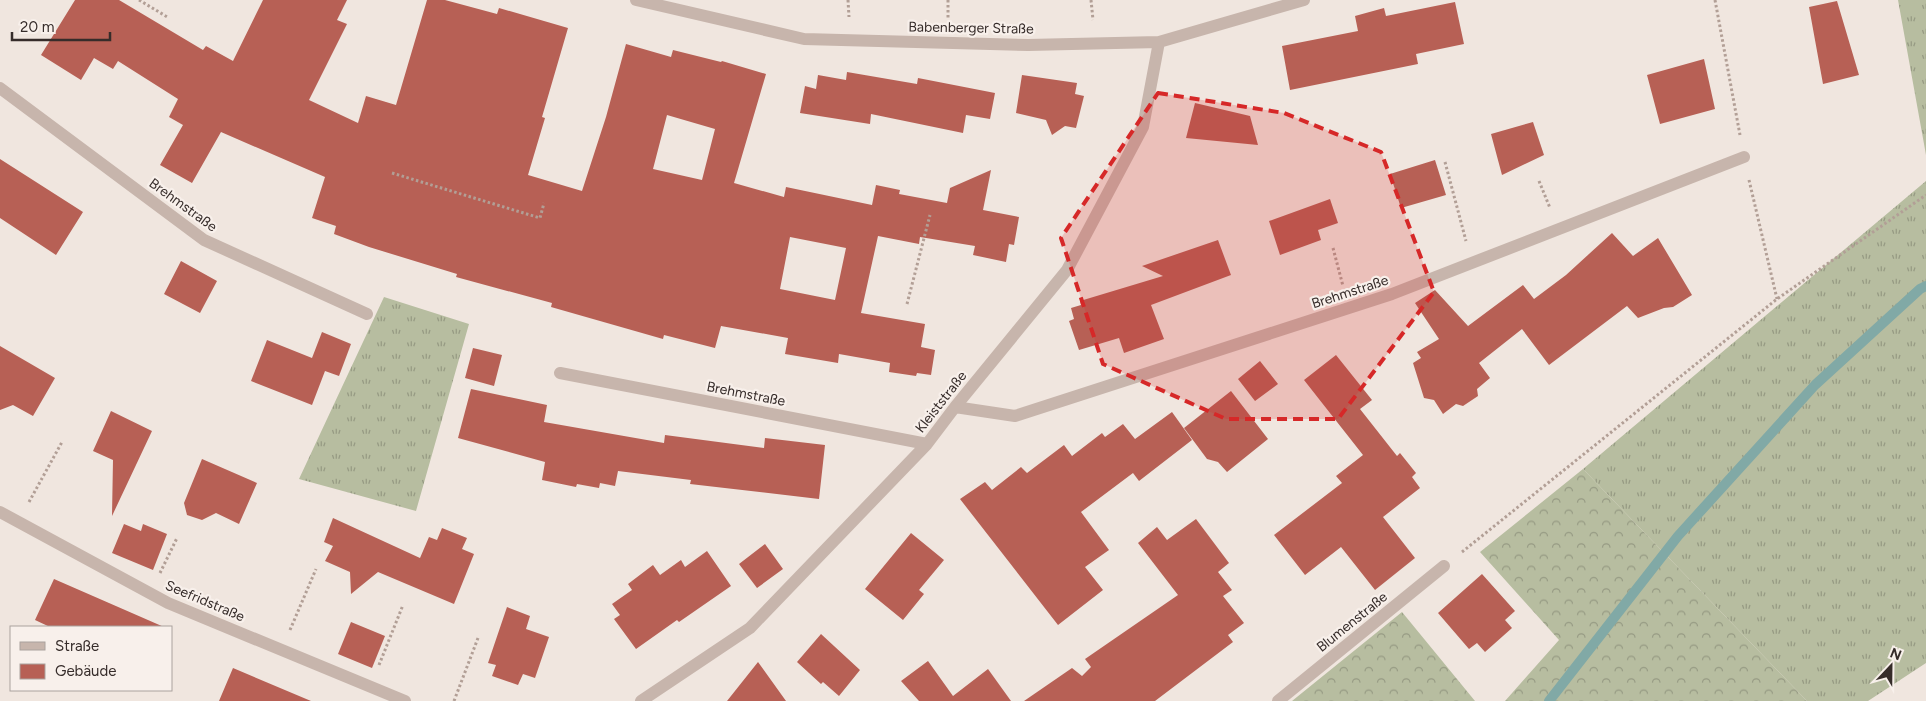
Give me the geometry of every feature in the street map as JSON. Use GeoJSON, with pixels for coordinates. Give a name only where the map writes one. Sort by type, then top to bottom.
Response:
{"type":"FeatureCollection","features":[{"type":"Feature","properties":{"kind":"street","name":"Babenberger Straße"},"geometry":{"type":"LineString","coordinates":[[636,0],[804,39],[1028,45],[1159,42],[1304,0]]}},
{"type":"Feature","properties":{"kind":"street","name":"Kleiststraße"},"geometry":{"type":"LineString","coordinates":[[641,701],[750,628],[927,444],[1067,270],[1143,127],[1159,42]]}},
{"type":"Feature","properties":{"kind":"street","name":"Brehmstraße"},"geometry":{"type":"LineString","coordinates":[[0,88],[204,240],[367,314]]}},
{"type":"Feature","properties":{"kind":"street","name":"Brehmstraße"},"geometry":{"type":"LineString","coordinates":[[955,407],[1015,416],[1392,294],[1744,157]]}},
{"type":"Feature","properties":{"kind":"street","name":"Brehmstraße"},"geometry":{"type":"LineString","coordinates":[[560,374],[927,444]]}},
{"type":"Feature","properties":{"kind":"street","name":"Seefridstraße"},"geometry":{"type":"LineString","coordinates":[[0,512],[168,603],[405,701]]}},
{"type":"Feature","properties":{"kind":"street","name":"Blumenstraße"},"geometry":{"type":"LineString","coordinates":[[1278,701],[1444,566]]}},
{"type":"Feature","properties":{"kind":"path"},"geometry":{"type":"LineString","coordinates":[[139,0],[169,18]]}},
{"type":"Feature","properties":{"kind":"path"},"geometry":{"type":"LineString","coordinates":[[1715,0],[1744,157],[1777,299]]}},
{"type":"Feature","properties":{"kind":"path"},"geometry":{"type":"LineString","coordinates":[[1445,162],[1472,262]]}},
{"type":"Feature","properties":{"kind":"path"},"geometry":{"type":"LineString","coordinates":[[392,174],[540,218],[544,203]]}},
{"type":"Feature","properties":{"kind":"path"},"geometry":{"type":"LineString","coordinates":[[1539,181],[1559,229]]}},
{"type":"Feature","properties":{"kind":"path"},"geometry":{"type":"LineString","coordinates":[[1444,566],[1777,299],[1926,196]]}},
{"type":"Feature","properties":{"kind":"path"},"geometry":{"type":"LineString","coordinates":[[907,304],[930,215]]}},
{"type":"Feature","properties":{"kind":"path"},"geometry":{"type":"LineString","coordinates":[[1333,248],[1349,308]]}},
{"type":"Feature","properties":{"kind":"path"},"geometry":{"type":"LineString","coordinates":[[18,522],[62,442]]}},
{"type":"Feature","properties":{"kind":"path"},"geometry":{"type":"LineString","coordinates":[[150,594],[177,538]]}},
{"type":"Feature","properties":{"kind":"path"},"geometry":{"type":"LineString","coordinates":[[282,650],[316,569]]}},
{"type":"Feature","properties":{"kind":"path"},"geometry":{"type":"LineString","coordinates":[[370,687],[403,606]]}},
{"type":"Feature","properties":{"kind":"path"},"geometry":{"type":"LineString","coordinates":[[454,701],[478,638]]}},
{"type":"Feature","properties":{"kind":"highlighted area"},"geometry":{"type":"Polygon","coordinates":[[[1158,93],[1284,113],[1381,152],[1434,292],[1338,419],[1226,419],[1103,364],[1061,238],[1158,93]]]}},
{"type":"Feature","properties":{"kind":"green space"},"geometry":{"type":"Polygon","coordinates":[[[1898,0],[1926,0],[1926,155],[1898,0]]]}},
{"type":"Feature","properties":{"kind":"green space"},"geometry":{"type":"Polygon","coordinates":[[[1926,181],[1926,663],[1868,701],[1807,701],[1583,469],[1926,181]]]}},
{"type":"Feature","properties":{"kind":"green space"},"geometry":{"type":"Polygon","coordinates":[[[384,297],[469,324],[416,511],[299,479],[384,297]]]}},
{"type":"Feature","properties":{"kind":"green space"},"geometry":{"type":"Polygon","coordinates":[[[1583,469],[1807,701],[1505,701],[1559,640],[1480,552],[1583,469]]]}},
{"type":"Feature","properties":{"kind":"green space"},"geometry":{"type":"Polygon","coordinates":[[[1402,612],[1475,701],[1292,701],[1402,612]]]}},
{"type":"Feature","properties":{"kind":"building"},"geometry":{"type":"Polygon","coordinates":[[[75,0],[119,0],[203,50],[206,46],[233,61],[263,0],[347,0],[337,20],[347,24],[309,100],[358,123],[366,96],[396,105],[427,0],[445,0],[497,14],[499,8],[568,28],[542,117],[545,118],[528,175],[582,191],[606,117],[626,44],[671,57],[673,50],[722,61],[766,74],[734,183],[784,197],[786,187],[872,205],[876,185],[900,190],[899,194],[947,203],[950,188],[991,170],[983,210],[1019,217],[1014,245],[1009,244],[1006,262],[973,255],[975,246],[920,237],[919,244],[878,236],[861,313],[925,324],[921,347],[935,350],[931,375],[917,373],[916,376],[889,372],[890,363],[839,354],[838,363],[785,354],[788,338],[721,326],[715,348],[664,335],[663,339],[551,307],[552,303],[456,277],[457,274],[369,247],[334,234],[336,226],[312,218],[325,177],[221,132],[192,183],[160,165],[183,125],[169,117],[178,99],[118,61],[113,69],[94,58],[81,80],[41,55],[75,0]],[[667,115],[653,169],[702,180],[715,129],[667,115]],[[790,237],[780,289],[835,300],[846,248],[790,237]]]}},
{"type":"Feature","properties":{"kind":"building"},"geometry":{"type":"Polygon","coordinates":[[[1837,1],[1859,75],[1823,84],[1809,7],[1837,1]]]}},
{"type":"Feature","properties":{"kind":"building"},"geometry":{"type":"Polygon","coordinates":[[[1455,2],[1464,44],[1416,54],[1418,64],[1290,90],[1282,46],[1358,31],[1355,16],[1384,8],[1386,16],[1455,2]]]}},
{"type":"Feature","properties":{"kind":"building"},"geometry":{"type":"Polygon","coordinates":[[[1704,59],[1715,109],[1660,124],[1647,75],[1704,59]]]}},
{"type":"Feature","properties":{"kind":"building"},"geometry":{"type":"Polygon","coordinates":[[[847,72],[917,84],[918,78],[995,93],[990,119],[966,115],[963,133],[871,114],[870,124],[800,113],[805,86],[816,89],[818,75],[846,80],[847,72]]]}},
{"type":"Feature","properties":{"kind":"building"},"geometry":{"type":"Polygon","coordinates":[[[1022,75],[1077,83],[1075,94],[1084,96],[1076,128],[1065,126],[1052,135],[1046,120],[1016,113],[1022,75]]]}},
{"type":"Feature","properties":{"kind":"building"},"geometry":{"type":"Polygon","coordinates":[[[1195,103],[1250,116],[1258,145],[1186,138],[1195,103]]]}},
{"type":"Feature","properties":{"kind":"building"},"geometry":{"type":"Polygon","coordinates":[[[1533,122],[1544,155],[1502,175],[1491,134],[1533,122]]]}},
{"type":"Feature","properties":{"kind":"building"},"geometry":{"type":"Polygon","coordinates":[[[0,159],[83,212],[56,255],[0,218],[0,159]]]}},
{"type":"Feature","properties":{"kind":"building"},"geometry":{"type":"Polygon","coordinates":[[[1435,160],[1446,195],[1401,208],[1390,174],[1435,160]]]}},
{"type":"Feature","properties":{"kind":"building"},"geometry":{"type":"Polygon","coordinates":[[[1330,199],[1338,223],[1318,230],[1321,240],[1280,255],[1269,221],[1330,199]]]}},
{"type":"Feature","properties":{"kind":"building"},"geometry":{"type":"Polygon","coordinates":[[[1612,233],[1633,256],[1658,238],[1692,295],[1673,307],[1664,308],[1638,318],[1627,306],[1549,365],[1522,329],[1479,363],[1490,378],[1477,389],[1478,396],[1463,406],[1456,404],[1443,414],[1434,400],[1424,398],[1413,363],[1421,358],[1417,352],[1439,339],[1415,303],[1435,290],[1468,326],[1523,285],[1534,299],[1566,275],[1612,233]]]}},
{"type":"Feature","properties":{"kind":"building"},"geometry":{"type":"Polygon","coordinates":[[[1218,240],[1231,275],[1151,305],[1164,339],[1124,353],[1119,338],[1079,350],[1069,321],[1074,319],[1071,308],[1081,305],[1080,301],[1163,276],[1142,266],[1218,240]]]}},
{"type":"Feature","properties":{"kind":"building"},"geometry":{"type":"Polygon","coordinates":[[[181,261],[217,281],[200,313],[164,294],[181,261]]]}},
{"type":"Feature","properties":{"kind":"building"},"geometry":{"type":"Polygon","coordinates":[[[322,332],[351,344],[339,376],[325,371],[312,405],[251,381],[267,340],[312,358],[322,332]]]}},
{"type":"Feature","properties":{"kind":"building"},"geometry":{"type":"Polygon","coordinates":[[[0,346],[55,378],[33,416],[13,405],[0,410],[0,346]]]}},
{"type":"Feature","properties":{"kind":"building"},"geometry":{"type":"Polygon","coordinates":[[[473,348],[502,355],[494,386],[465,378],[473,348]]]}},
{"type":"Feature","properties":{"kind":"building"},"geometry":{"type":"Polygon","coordinates":[[[1336,355],[1372,400],[1360,409],[1397,456],[1400,453],[1416,473],[1412,477],[1420,488],[1383,517],[1415,558],[1375,590],[1341,547],[1305,575],[1274,535],[1342,483],[1336,476],[1363,455],[1304,380],[1336,355]]]}},
{"type":"Feature","properties":{"kind":"building"},"geometry":{"type":"Polygon","coordinates":[[[1260,361],[1278,384],[1255,401],[1238,379],[1260,361]]]}},
{"type":"Feature","properties":{"kind":"building"},"geometry":{"type":"Polygon","coordinates":[[[471,389],[547,405],[544,422],[664,443],[665,435],[764,448],[765,438],[825,445],[819,499],[690,484],[691,480],[618,471],[615,486],[600,483],[599,488],[577,484],[576,487],[542,480],[545,462],[458,438],[471,389]]]}},
{"type":"Feature","properties":{"kind":"building"},"geometry":{"type":"Polygon","coordinates":[[[1231,391],[1268,439],[1227,472],[1218,462],[1207,459],[1184,428],[1231,391]]]}},
{"type":"Feature","properties":{"kind":"building"},"geometry":{"type":"Polygon","coordinates":[[[111,411],[152,431],[112,516],[113,460],[93,451],[111,411]]]}},
{"type":"Feature","properties":{"kind":"building"},"geometry":{"type":"Polygon","coordinates":[[[1172,412],[1192,440],[1139,481],[1133,473],[1081,512],[1109,550],[1085,567],[1103,590],[1058,625],[960,499],[985,482],[992,490],[1021,467],[1027,473],[1064,445],[1072,456],[1102,433],[1105,437],[1123,424],[1135,439],[1172,412]]]}},
{"type":"Feature","properties":{"kind":"building"},"geometry":{"type":"Polygon","coordinates":[[[202,459],[257,483],[239,524],[216,513],[202,520],[187,515],[184,503],[202,459]]]}},
{"type":"Feature","properties":{"kind":"building"},"geometry":{"type":"Polygon","coordinates":[[[333,518],[420,558],[429,537],[437,540],[442,528],[467,538],[462,549],[474,554],[454,604],[378,572],[351,594],[350,572],[325,561],[333,546],[324,542],[333,518]]]}},
{"type":"Feature","properties":{"kind":"building"},"geometry":{"type":"Polygon","coordinates":[[[1196,519],[1229,563],[1218,572],[1232,590],[1223,596],[1244,623],[1228,635],[1233,642],[1155,701],[1024,701],[1072,668],[1082,676],[1091,667],[1085,659],[1178,595],[1138,543],[1157,527],[1167,540],[1196,519]]]}},
{"type":"Feature","properties":{"kind":"building"},"geometry":{"type":"Polygon","coordinates":[[[124,524],[141,531],[143,524],[167,534],[153,570],[112,553],[124,524]]]}},
{"type":"Feature","properties":{"kind":"building"},"geometry":{"type":"Polygon","coordinates":[[[911,533],[944,560],[919,590],[924,594],[903,620],[865,589],[911,533]]]}},
{"type":"Feature","properties":{"kind":"building"},"geometry":{"type":"Polygon","coordinates":[[[765,544],[783,569],[757,588],[739,564],[765,544]]]}},
{"type":"Feature","properties":{"kind":"building"},"geometry":{"type":"Polygon","coordinates":[[[707,551],[731,586],[679,622],[677,620],[636,649],[614,619],[620,615],[612,604],[632,590],[628,584],[653,565],[660,575],[681,560],[685,567],[707,551]]]}},
{"type":"Feature","properties":{"kind":"building"},"geometry":{"type":"Polygon","coordinates":[[[1482,574],[1515,611],[1505,620],[1512,628],[1485,652],[1477,643],[1469,649],[1438,613],[1482,574]]]}},
{"type":"Feature","properties":{"kind":"building"},"geometry":{"type":"Polygon","coordinates":[[[54,579],[162,626],[48,626],[35,620],[54,579]]]}},
{"type":"Feature","properties":{"kind":"building"},"geometry":{"type":"Polygon","coordinates":[[[507,607],[530,616],[526,629],[549,637],[535,678],[523,674],[518,685],[492,676],[496,665],[488,663],[507,607]]]}},
{"type":"Feature","properties":{"kind":"building"},"geometry":{"type":"Polygon","coordinates":[[[351,622],[385,636],[372,668],[338,654],[351,622]]]}},
{"type":"Feature","properties":{"kind":"building"},"geometry":{"type":"Polygon","coordinates":[[[821,634],[860,670],[839,696],[823,682],[821,684],[797,662],[821,634]]]}},
{"type":"Feature","properties":{"kind":"building"},"geometry":{"type":"Polygon","coordinates":[[[928,661],[953,696],[988,669],[1011,701],[919,701],[901,681],[928,661]]]}},
{"type":"Feature","properties":{"kind":"building"},"geometry":{"type":"Polygon","coordinates":[[[758,662],[786,701],[727,701],[758,662]]]}},
{"type":"Feature","properties":{"kind":"building"},"geometry":{"type":"Polygon","coordinates":[[[233,668],[311,701],[219,701],[233,668]]]}},
{"type":"Feature","properties":{"kind":"waterway"},"geometry":{"type":"LineString","coordinates":[[1549,701],[1678,536],[1815,385],[1920,289],[1926,286]]}}]}
